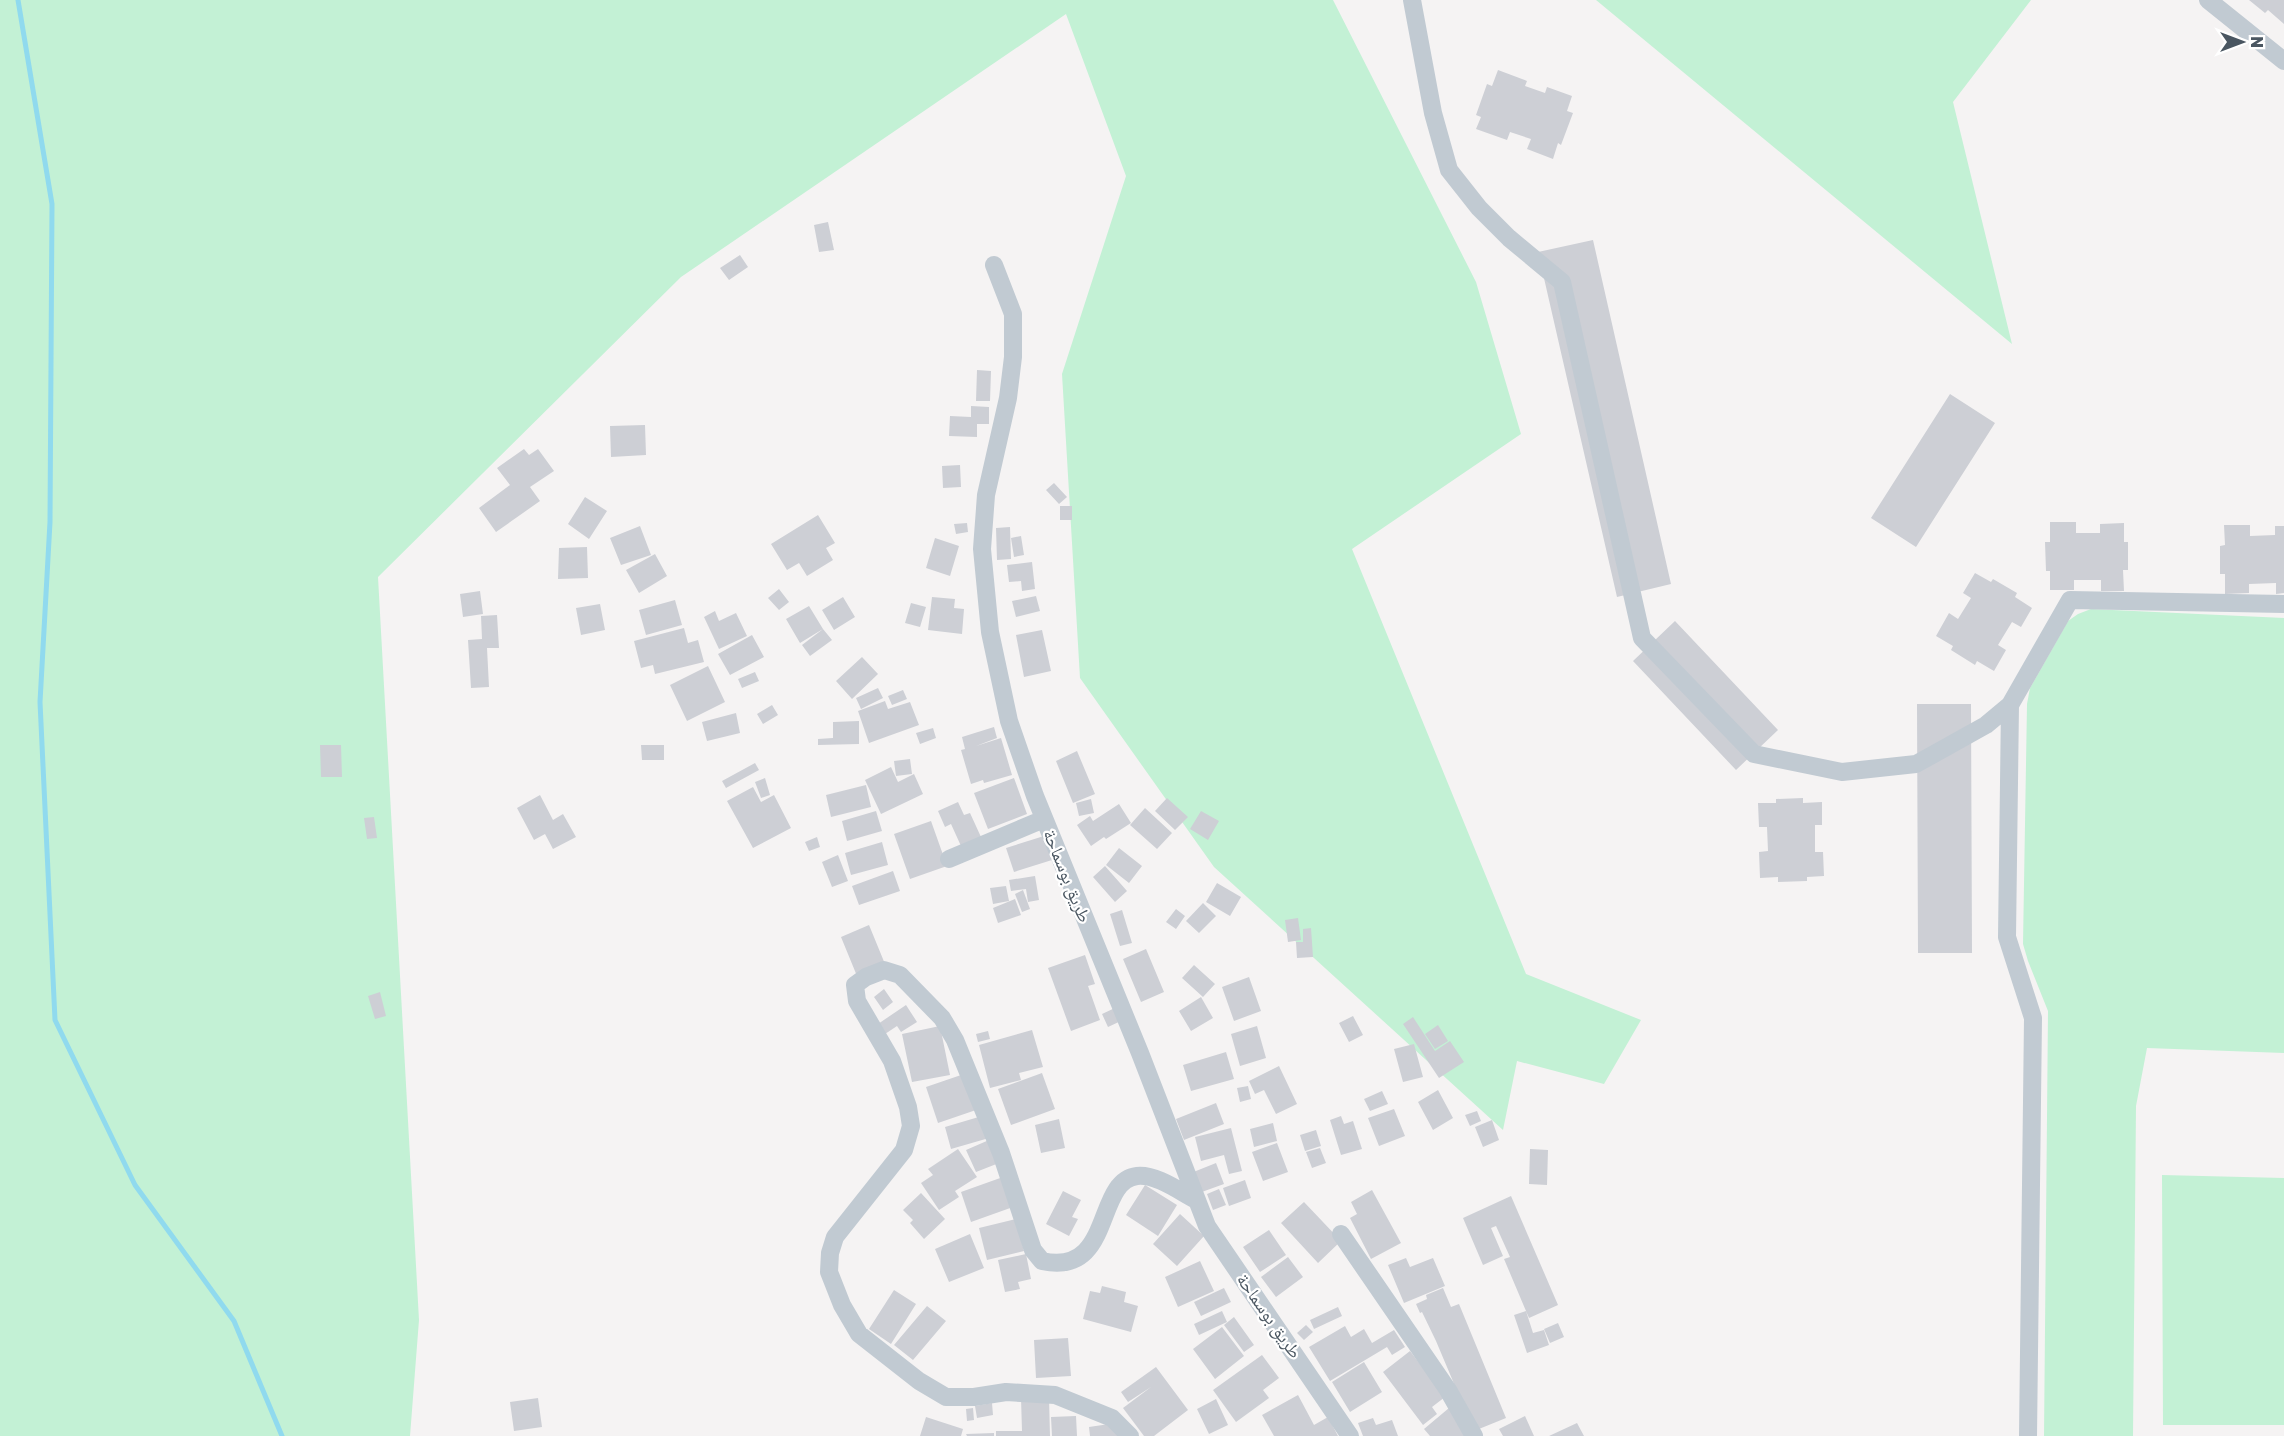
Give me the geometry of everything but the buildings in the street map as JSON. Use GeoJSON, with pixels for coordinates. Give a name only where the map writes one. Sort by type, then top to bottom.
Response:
{"type":"FeatureCollection","features":[{"type":"Feature","properties":{"kind":"street"},"geometry":{"type":"LineString","coordinates":[[1412,0],[1432,113],[1449,170],[1479,208],[1509,238],[1562,282],[1642,638],[1754,754],[1842,772],[1916,764],[1986,725],[2010,705],[2070,600],[2284,604]]}},
{"type":"Feature","properties":{"kind":"street"},"geometry":{"type":"LineString","coordinates":[[2208,0],[2284,61]]}},
{"type":"Feature","properties":{"kind":"street","name":"طريق بوسماحة"},"geometry":{"type":"LineString","coordinates":[[994,265],[1013,314],[1013,357],[1008,398],[986,495],[982,549],[990,632],[1009,721],[1044,819],[1140,1053],[1207,1226],[1350,1436]]}},
{"type":"Feature","properties":{"kind":"street"},"geometry":{"type":"LineString","coordinates":[[2010,705],[2007,937],[2033,1018],[2028,1436]]}},
{"type":"Feature","properties":{"kind":"street"},"geometry":{"type":"LineString","coordinates":[[949,859],[1044,819]]}},
{"type":"Feature","properties":{"kind":"street"},"geometry":{"type":"LineString","coordinates":[[1130,1436],[1112,1418],[1055,1395],[1006,1392],[974,1397],[946,1397],[919,1381],[859,1334],[842,1305],[829,1272],[830,1254],[835,1237],[904,1150],[911,1126],[908,1107],[892,1061],[857,1001],[855,985],[866,977],[884,970],[900,975],[942,1018],[959,1050],[1001,1153],[1033,1250],[1042,1261],[1058,1265],[1076,1261],[1090,1247],[1120,1183],[1136,1176],[1153,1178],[1196,1200]]}},
{"type":"Feature","properties":{"kind":"street"},"geometry":{"type":"LineString","coordinates":[[1341,1234],[1448,1390],[1474,1436]]}},
{"type":"Feature","properties":{"kind":"green space"},"geometry":{"type":"Polygon","coordinates":[[[0,0],[1333,0],[1476,282],[1521,434],[1352,549],[1526,974],[1641,1020],[1604,1084],[1517,1061],[1503,1130],[1214,867],[1080,678],[1062,374],[1126,176],[1066,14],[681,277],[378,577],[419,1320],[410,1436],[0,1436],[0,0]]]}},
{"type":"Feature","properties":{"kind":"green space"},"geometry":{"type":"Polygon","coordinates":[[[1596,0],[2031,0],[1953,102],[2012,344],[1596,0]]]}},
{"type":"Feature","properties":{"kind":"green space"},"geometry":{"type":"Polygon","coordinates":[[[2091,609],[2284,618],[2284,1053],[2147,1048],[2136,1106],[2133,1436],[2044,1436],[2048,1011],[2023,944],[2027,704],[2030,688],[2068,621],[2091,609]]]}},
{"type":"Feature","properties":{"kind":"green space"},"geometry":{"type":"Polygon","coordinates":[[[2162,1175],[2284,1178],[2284,1425],[2163,1425],[2162,1175]]]}},
{"type":"Feature","properties":{"kind":"waterway"},"geometry":{"type":"LineString","coordinates":[[18,0],[52,204],[50,522],[40,702],[55,1020],[135,1185],[234,1321],[282,1436]]}}]}
